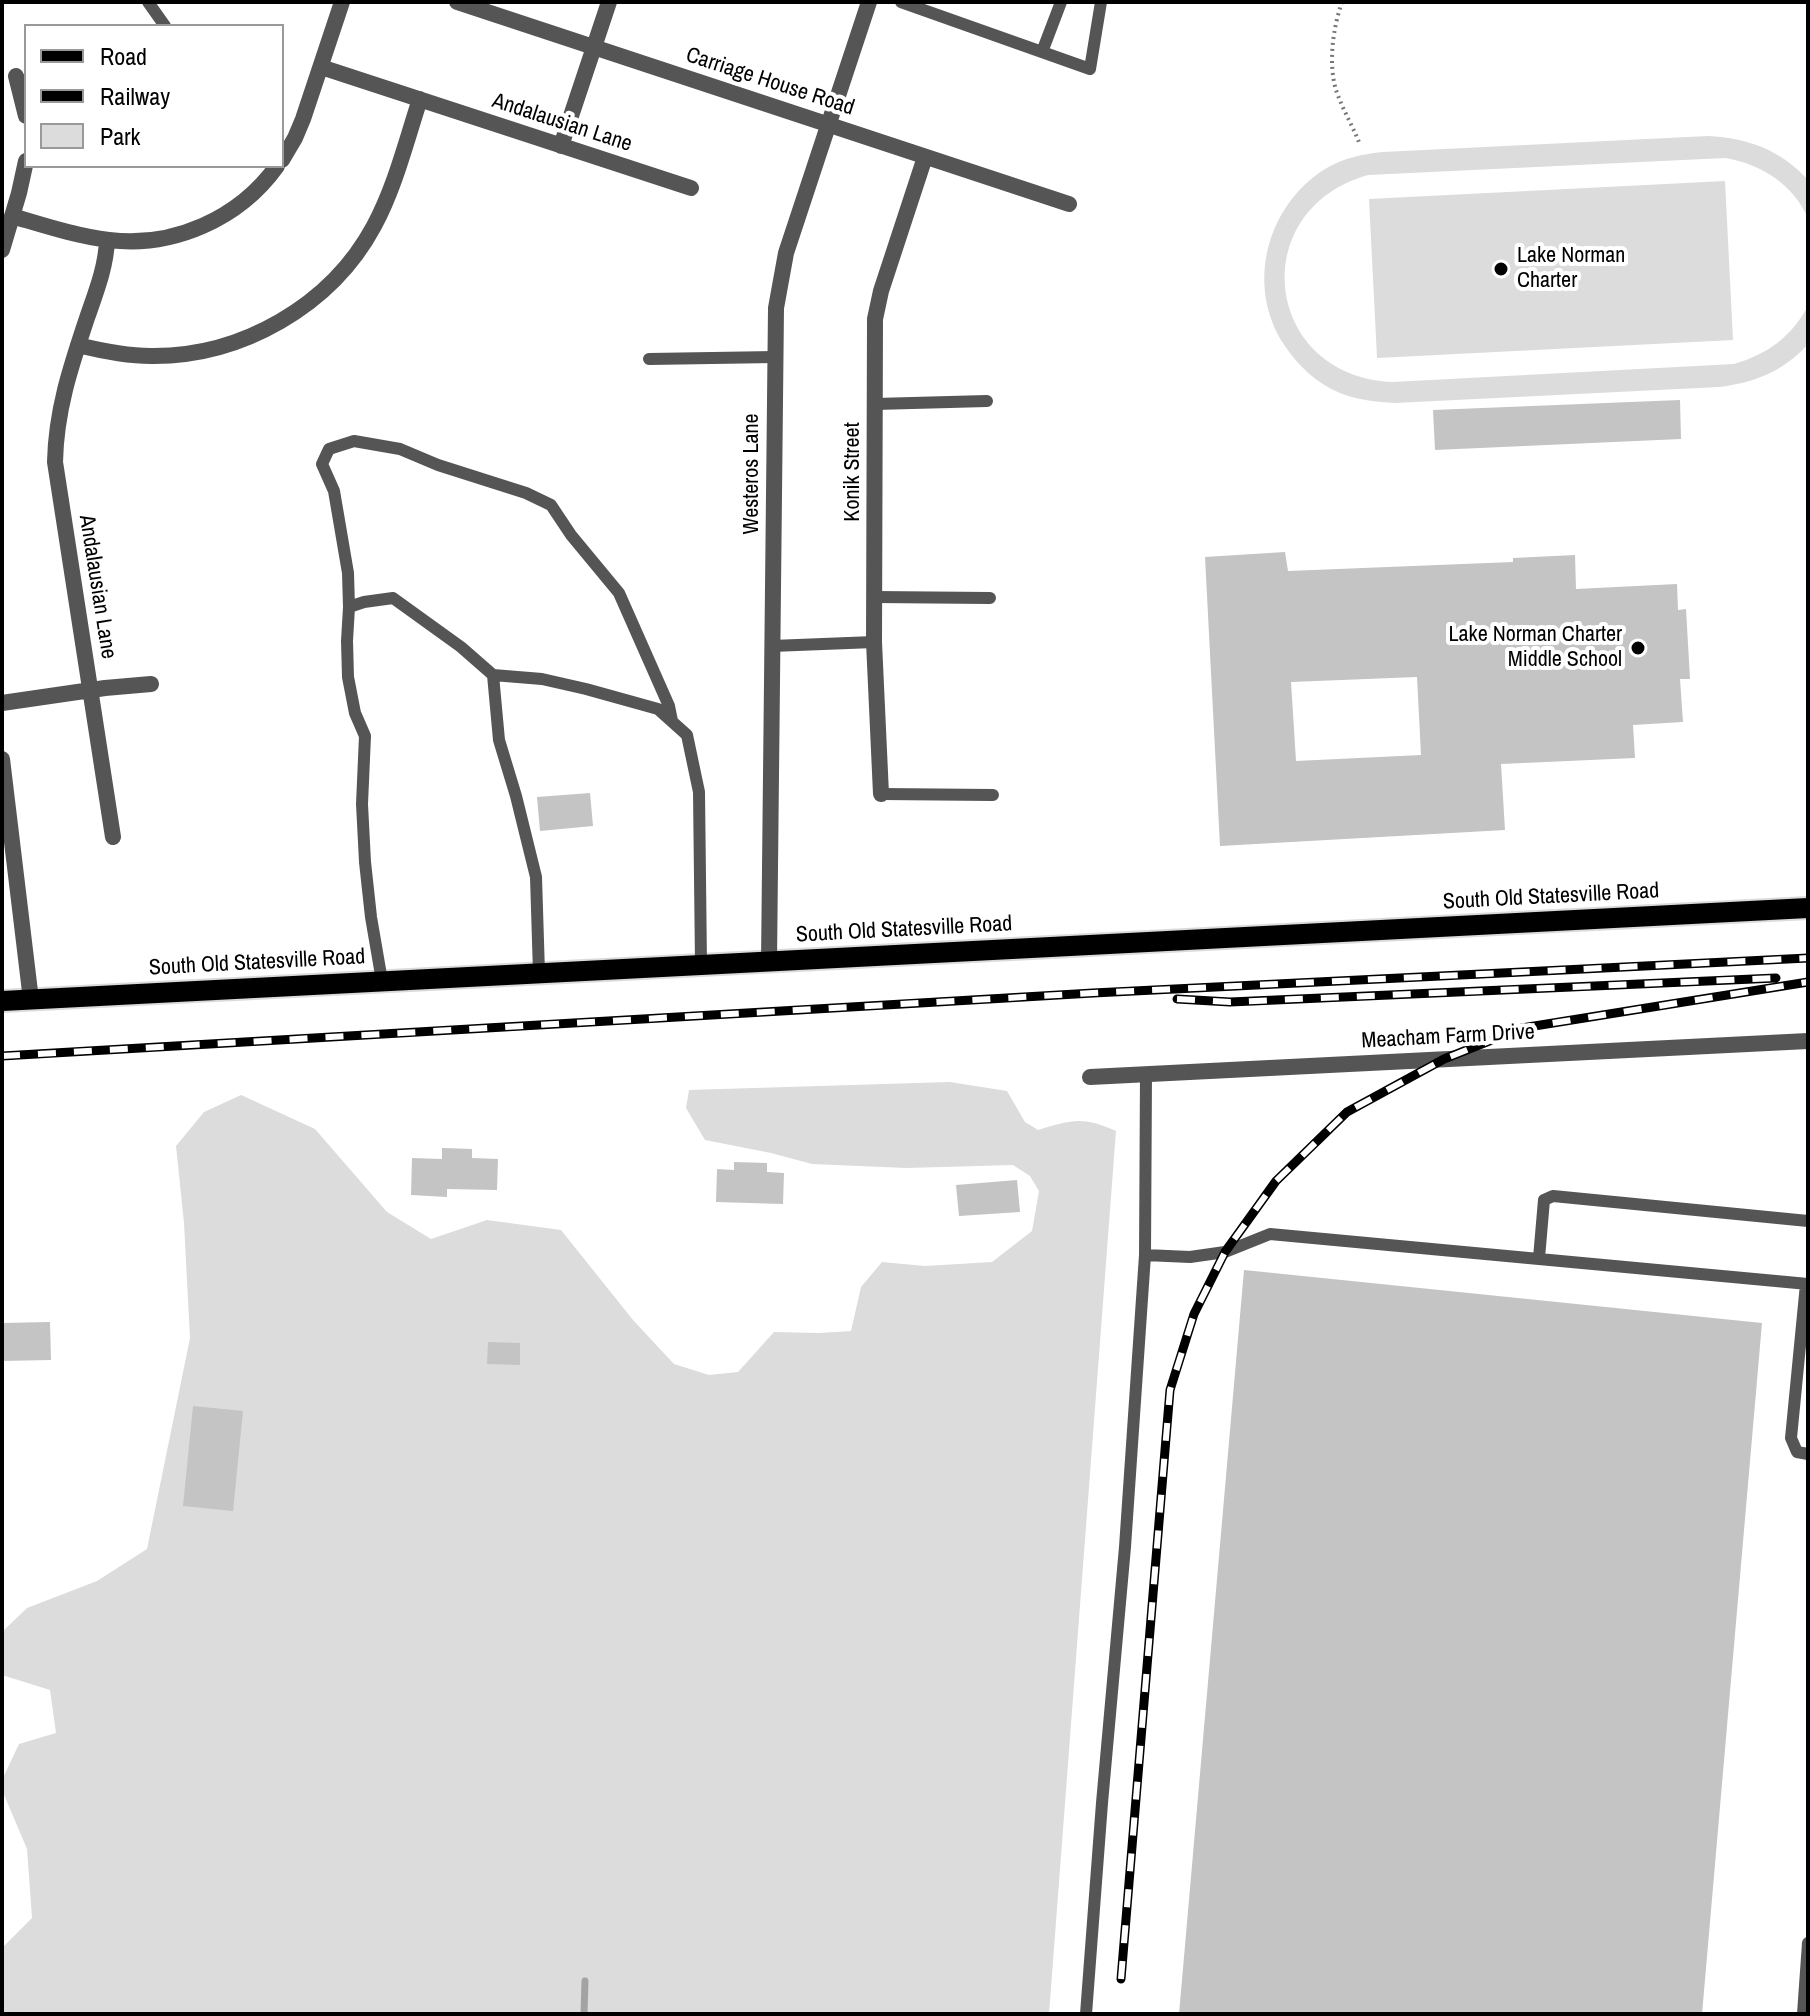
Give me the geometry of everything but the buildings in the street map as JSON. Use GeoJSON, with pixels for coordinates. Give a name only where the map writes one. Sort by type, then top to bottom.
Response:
{"type":"FeatureCollection","features":[{"type":"Feature","properties":{"kind":"main road","name":"South Old Statesville Road"},"geometry":{"type":"LineString","coordinates":[[2,1001],[1808,908]]}},
{"type":"Feature","properties":{"kind":"street"},"geometry":{"type":"LineString","coordinates":[[284,151],[303,119],[342,2]]}},
{"type":"Feature","properties":{"kind":"street","name":"Carriage House Road"},"geometry":{"type":"LineString","coordinates":[[457,2],[1069,204]]}},
{"type":"Feature","properties":{"kind":"street"},"geometry":{"type":"LineString","coordinates":[[561,146],[609,2]]}},
{"type":"Feature","properties":{"kind":"street","name":"Westeros Lane"},"geometry":{"type":"LineString","coordinates":[[769,961],[776,308],[786,253],[869,2]]}},
{"type":"Feature","properties":{"kind":"street","name":"Andalausian Lane"},"geometry":{"type":"LineString","coordinates":[[321,67],[691,188]]}},
{"type":"Feature","properties":{"kind":"street"},"geometry":{"type":"LineString","coordinates":[[16,76],[24,108]]}},
{"type":"Feature","properties":{"kind":"street"},"geometry":{"type":"LineString","coordinates":[[78,345],[138,356],[175,356],[246,339],[299,309],[344,269],[372,229],[392,184],[420,99]]}},
{"type":"Feature","properties":{"kind":"street","name":"Konik Street"},"geometry":{"type":"LineString","coordinates":[[881,794],[874,642],[875,333],[877,305],[925,157]]}},
{"type":"Feature","properties":{"kind":"street"},"geometry":{"type":"LineString","coordinates":[[2,250],[25,168]]}},
{"type":"Feature","properties":{"kind":"street"},"geometry":{"type":"LineString","coordinates":[[12,216],[107,240],[138,241],[169,237],[208,224],[243,202],[275,168]]}},
{"type":"Feature","properties":{"kind":"street","name":"Andalausian Lane"},"geometry":{"type":"LineString","coordinates":[[107,240],[103,268],[59,413],[55,462],[113,837]]}},
{"type":"Feature","properties":{"kind":"street"},"geometry":{"type":"LineString","coordinates":[[2,703],[151,684]]}},
{"type":"Feature","properties":{"kind":"street"},"geometry":{"type":"LineString","coordinates":[[2,759],[31,1000]]}},
{"type":"Feature","properties":{"kind":"street","name":"Meacham Farm Drive"},"geometry":{"type":"LineString","coordinates":[[1090,1077],[1808,1041]]}},
{"type":"Feature","properties":{"kind":"lane"},"geometry":{"type":"LineString","coordinates":[[148,2],[164,24]]}},
{"type":"Feature","properties":{"kind":"lane"},"geometry":{"type":"LineString","coordinates":[[901,2],[1090,69],[1101,2]]}},
{"type":"Feature","properties":{"kind":"lane"},"geometry":{"type":"LineString","coordinates":[[1042,52],[1061,2]]}},
{"type":"Feature","properties":{"kind":"lane"},"geometry":{"type":"LineString","coordinates":[[649,359],[775,357]]}},
{"type":"Feature","properties":{"kind":"lane"},"geometry":{"type":"LineString","coordinates":[[875,404],[987,401]]}},
{"type":"Feature","properties":{"kind":"lane"},"geometry":{"type":"LineString","coordinates":[[382,981],[365,862],[362,804],[365,736],[355,713],[348,677],[348,573],[334,491],[322,464],[329,449],[354,441],[400,449],[438,465],[526,493],[551,505],[571,535],[619,593],[669,706],[672,721]]}},
{"type":"Feature","properties":{"kind":"lane"},"geometry":{"type":"LineString","coordinates":[[874,597],[990,598]]}},
{"type":"Feature","properties":{"kind":"lane"},"geometry":{"type":"LineString","coordinates":[[349,607],[393,598],[461,647],[493,675],[542,679],[658,709],[687,735],[699,792],[701,964]]}},
{"type":"Feature","properties":{"kind":"lane"},"geometry":{"type":"LineString","coordinates":[[772,646],[874,642]]}},
{"type":"Feature","properties":{"kind":"lane"},"geometry":{"type":"LineString","coordinates":[[493,675],[499,740],[536,877],[539,973]]}},
{"type":"Feature","properties":{"kind":"lane"},"geometry":{"type":"LineString","coordinates":[[881,794],[993,795]]}},
{"type":"Feature","properties":{"kind":"lane"},"geometry":{"type":"LineString","coordinates":[[1086,2014],[1125,1547],[1145,1255],[1146,1074]]}},
{"type":"Feature","properties":{"kind":"lane"},"geometry":{"type":"LineString","coordinates":[[1539,1258],[1544,1200],[1553,1196],[1808,1221]]}},
{"type":"Feature","properties":{"kind":"lane"},"geometry":{"type":"LineString","coordinates":[[1145,1255],[1190,1257],[1225,1252],[1270,1234],[1807,1284],[1791,1438],[1797,1452],[1808,1454]]}},
{"type":"Feature","properties":{"kind":"lane"},"geometry":{"type":"LineString","coordinates":[[1803,2014],[1808,1943]]}},
{"type":"Feature","properties":{"kind":"path"},"geometry":{"type":"LineString","coordinates":[[1342,2],[1336,19],[1333,66],[1336,88],[1359,142]]}},
{"type":"Feature","properties":{"kind":"green space"},"geometry":{"type":"Polygon","coordinates":[[[1708,136],[1750,143],[1775,153],[1798,170],[1808,180],[1808,218],[1794,195],[1774,178],[1751,165],[1725,158],[1368,175],[1328,194],[1301,221],[1287,255],[1286,290],[1296,324],[1317,352],[1350,373],[1393,382],[1734,364],[1758,355],[1777,343],[1794,327],[1808,306],[1808,344],[1789,362],[1768,374],[1719,387],[1381,402],[1347,395],[1316,379],[1290,353],[1273,323],[1266,299],[1265,274],[1268,249],[1276,226],[1288,204],[1305,185],[1339,162],[1383,152],[1708,136]]]}},
{"type":"Feature","properties":{"kind":"green space"},"geometry":{"type":"Polygon","coordinates":[[[1725,181],[1733,340],[1377,358],[1369,199],[1725,181]]]}},
{"type":"Feature","properties":{"kind":"green space"},"geometry":{"type":"Polygon","coordinates":[[[950,1082],[1007,1091],[1025,1122],[1038,1130],[1085,1121],[1116,1131],[1049,2014],[2,2014],[2,1948],[32,1918],[27,1849],[2,1790],[2,1780],[19,1744],[56,1733],[50,1690],[2,1675],[2,1632],[27,1608],[97,1581],[147,1549],[190,1338],[176,1146],[204,1112],[241,1095],[315,1129],[387,1212],[431,1239],[487,1220],[561,1230],[633,1320],[674,1364],[709,1375],[738,1372],[774,1332],[851,1331],[861,1287],[882,1262],[925,1266],[992,1262],[1032,1231],[1039,1191],[1030,1176],[1013,1165],[906,1168],[812,1164],[705,1140],[686,1108],[689,1090],[950,1082]]]}},
{"type":"Feature","properties":{"kind":"waterway"},"geometry":{"type":"LineString","coordinates":[[584,2014],[585,1981]]}},
{"type":"Feature","properties":{"kind":"railway"},"geometry":{"type":"LineString","coordinates":[[2,1056],[1093,993],[1808,958]]}},
{"type":"Feature","properties":{"kind":"railway"},"geometry":{"type":"LineString","coordinates":[[1177,999],[1230,1002],[1776,978]]}},
{"type":"Feature","properties":{"kind":"railway"},"geometry":{"type":"LineString","coordinates":[[1121,1979],[1170,1390],[1194,1314],[1225,1252],[1276,1181],[1347,1112],[1444,1059],[1522,1028],[1808,982]]}},
{"type":"Feature","properties":{"kind":"place","name":"Lake Norman Charter"},"geometry":{"type":"Point","coordinates":[1501,269]}},
{"type":"Feature","properties":{"kind":"place","name":"Lake Norman Charter Middle School"},"geometry":{"type":"Point","coordinates":[1638,648]}}]}
